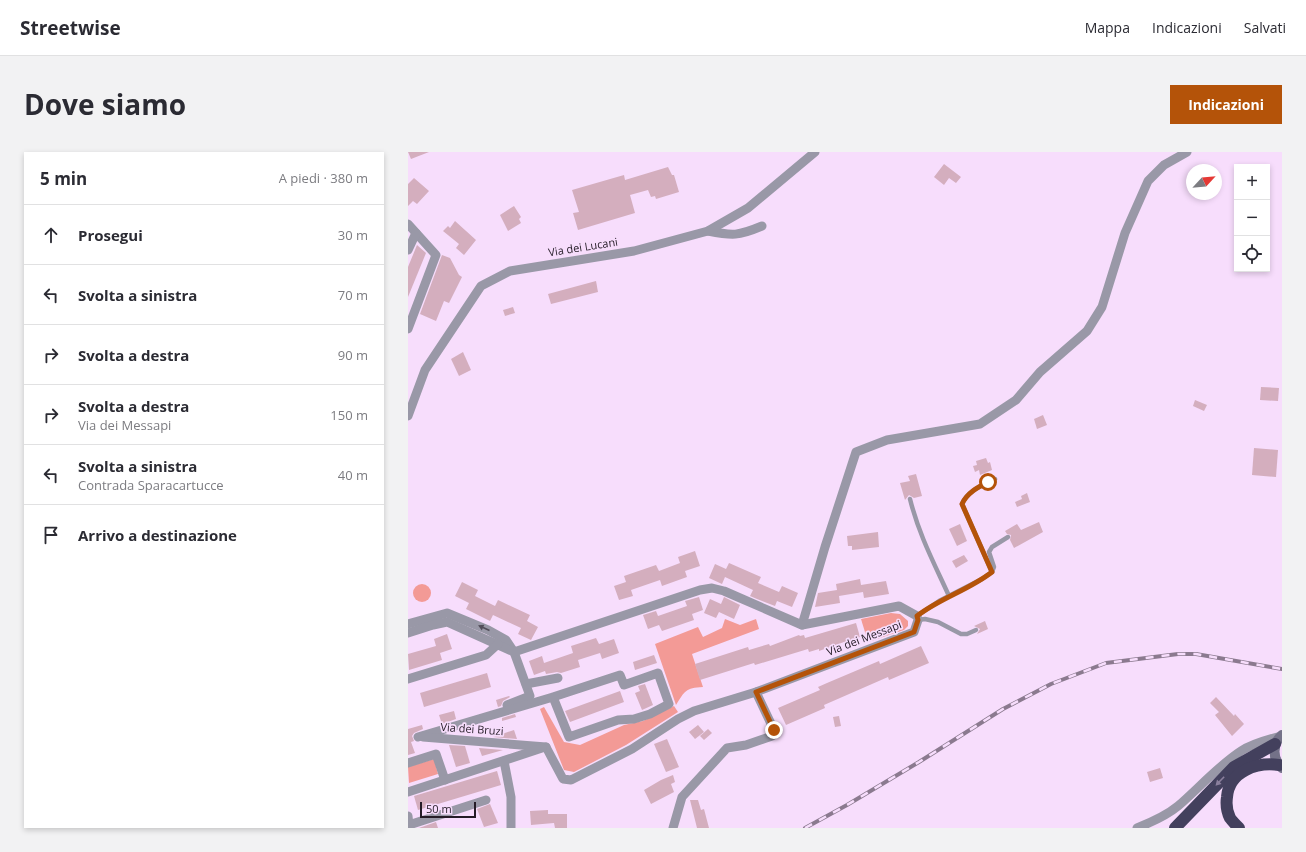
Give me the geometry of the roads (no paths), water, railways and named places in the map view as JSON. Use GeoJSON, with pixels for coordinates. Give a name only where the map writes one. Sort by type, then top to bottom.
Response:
{"type":"FeatureCollection","features":[{"type":"Feature","properties":{"kind":"highway"},"geometry":{"type":"LineString","coordinates":[[1175,828],[1234,767],[1279,738]]}},
{"type":"Feature","properties":{"kind":"highway"},"geometry":{"type":"LineString","coordinates":[[1239,828],[1230,818],[1226,806],[1227,789],[1234,779],[1246,769],[1271,764],[1281,766]]}},
{"type":"Feature","properties":{"kind":"street","name":"Via dei Lucani"},"geometry":{"type":"LineString","coordinates":[[408,416],[425,370],[481,286],[510,270],[634,251],[708,231],[748,208],[815,152]]}},
{"type":"Feature","properties":{"kind":"street"},"geometry":{"type":"LineString","coordinates":[[410,628],[447,622],[514,652],[700,590],[712,588],[724,590],[802,626],[825,547],[856,452],[887,440],[980,424],[1016,400],[1040,372],[1087,331],[1102,307],[1125,233],[1148,181],[1164,166],[1187,152]]}},
{"type":"Feature","properties":{"kind":"street"},"geometry":{"type":"LineString","coordinates":[[408,224],[436,256],[408,329]]}},
{"type":"Feature","properties":{"kind":"street"},"geometry":{"type":"LineString","coordinates":[[708,231],[729,236],[744,233],[762,226]]}},
{"type":"Feature","properties":{"kind":"street"},"geometry":{"type":"LineString","coordinates":[[408,250],[416,233]]}},
{"type":"Feature","properties":{"kind":"street","name":"Via dei Messapi"},"geometry":{"type":"LineString","coordinates":[[546,747],[563,779],[572,780],[632,750],[678,719],[694,711],[756,692],[914,632],[918,618],[899,606],[802,626]]}},
{"type":"Feature","properties":{"kind":"street"},"geometry":{"type":"LineString","coordinates":[[410,628],[447,613],[488,630],[506,640],[514,652],[526,684],[558,678]]}},
{"type":"Feature","properties":{"kind":"street"},"geometry":{"type":"LineString","coordinates":[[408,679],[486,655],[498,644]]}},
{"type":"Feature","properties":{"kind":"street"},"geometry":{"type":"LineString","coordinates":[[418,737],[553,697],[620,675],[624,685],[658,673],[669,704],[650,714],[634,719],[618,720],[569,737],[553,697]]}},
{"type":"Feature","properties":{"kind":"street","name":"Via dei Bruzi"},"geometry":{"type":"LineString","coordinates":[[418,737],[530,696],[526,684]]}},
{"type":"Feature","properties":{"kind":"street"},"geometry":{"type":"LineString","coordinates":[[673,828],[682,797],[727,748],[746,745],[772,736],[774,730],[756,692]]}},
{"type":"Feature","properties":{"kind":"street","name":"Via dei Bruzi"},"geometry":{"type":"LineString","coordinates":[[418,737],[546,747]]}},
{"type":"Feature","properties":{"kind":"street"},"geometry":{"type":"LineString","coordinates":[[1137,828],[1162,817],[1177,806],[1223,765],[1241,751],[1258,742],[1279,738],[1274,753],[1281,766]]}},
{"type":"Feature","properties":{"kind":"street"},"geometry":{"type":"LineString","coordinates":[[408,792],[546,747]]}},
{"type":"Feature","properties":{"kind":"street"},"geometry":{"type":"LineString","coordinates":[[408,763],[436,754],[445,780]]}},
{"type":"Feature","properties":{"kind":"street"},"geometry":{"type":"LineString","coordinates":[[504,760],[511,797],[511,828]]}},
{"type":"Feature","properties":{"kind":"street"},"geometry":{"type":"LineString","coordinates":[[409,823],[486,800]]}},
{"type":"Feature","properties":{"kind":"lane"},"geometry":{"type":"LineString","coordinates":[[992,572],[962,504],[966,496],[995,479]]}},
{"type":"Feature","properties":{"kind":"lane"},"geometry":{"type":"LineString","coordinates":[[910,499],[914,516],[928,551],[949,596]]}},
{"type":"Feature","properties":{"kind":"lane"},"geometry":{"type":"LineString","coordinates":[[918,618],[939,601],[982,579],[992,572],[994,567],[989,552],[992,547],[1008,537]]}},
{"type":"Feature","properties":{"kind":"lane"},"geometry":{"type":"LineString","coordinates":[[918,618],[938,622],[961,634],[967,634],[976,630]]}},
{"type":"Feature","properties":{"kind":"railway"},"geometry":{"type":"LineString","coordinates":[[805,828],[919,762],[1003,709],[1051,684],[1106,663],[1178,654],[1196,654],[1282,669]]}}]}
